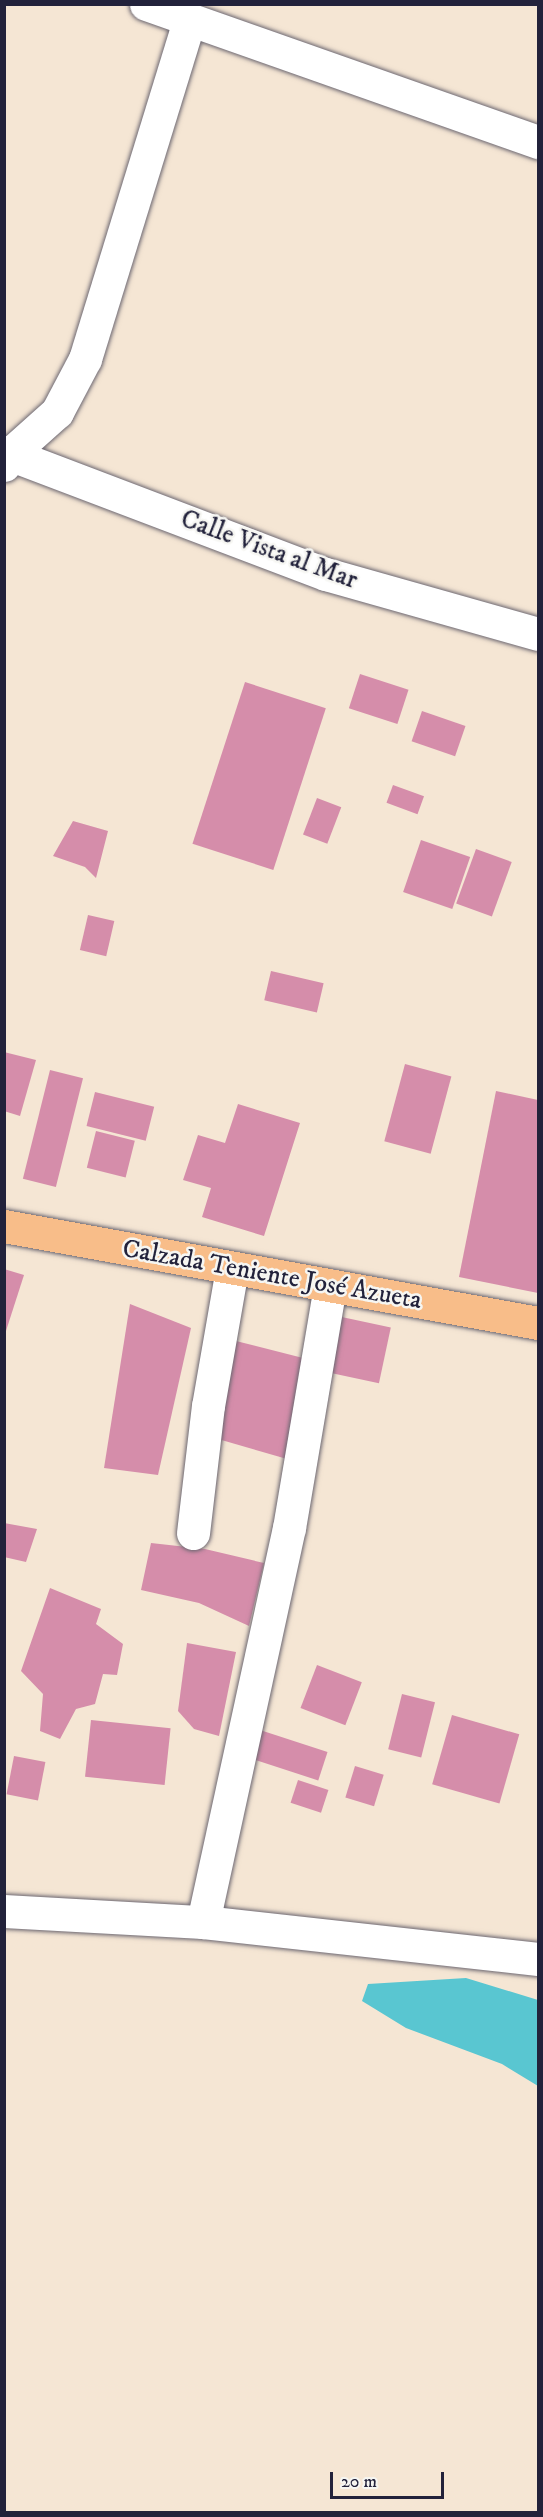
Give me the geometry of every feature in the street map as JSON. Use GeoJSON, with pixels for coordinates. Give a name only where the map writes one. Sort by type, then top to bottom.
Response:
{"type":"FeatureCollection","features":[{"type":"Feature","properties":{"kind":"main road","name":"Calzada Teniente José Azueta"},"geometry":{"type":"LineString","coordinates":[[4,1227],[538,1323]]}},
{"type":"Feature","properties":{"kind":"street"},"geometry":{"type":"LineString","coordinates":[[146,4],[538,142]]}},
{"type":"Feature","properties":{"kind":"street"},"geometry":{"type":"LineString","coordinates":[[6,457],[57,412],[85,359],[189,20]]}},
{"type":"Feature","properties":{"kind":"street","name":"Calle Vista al Mar"},"geometry":{"type":"LineString","coordinates":[[6,457],[326,574],[538,634]]}},
{"type":"Feature","properties":{"kind":"street"},"geometry":{"type":"LineString","coordinates":[[193,1533],[208,1406],[232,1268]]}},
{"type":"Feature","properties":{"kind":"street"},"geometry":{"type":"LineString","coordinates":[[203,1922],[289,1528],[330,1285]]}},
{"type":"Feature","properties":{"kind":"street"},"geometry":{"type":"LineString","coordinates":[[4,1911],[203,1922],[538,1959]]}},
{"type":"Feature","properties":{"kind":"water"},"geometry":{"type":"Polygon","coordinates":[[[466,1978],[538,2000],[538,2086],[502,2064],[406,2028],[362,2001],[368,1984],[466,1978]]]}},
{"type":"Feature","properties":{"kind":"building"},"geometry":{"type":"Polygon","coordinates":[[[360,674],[409,690],[397,724],[349,708],[360,674]]]}},
{"type":"Feature","properties":{"kind":"building"},"geometry":{"type":"Polygon","coordinates":[[[245,682],[326,708],[273,870],[192,844],[245,682]]]}},
{"type":"Feature","properties":{"kind":"building"},"geometry":{"type":"Polygon","coordinates":[[[422,711],[465,726],[455,756],[412,741],[422,711]]]}},
{"type":"Feature","properties":{"kind":"building"},"geometry":{"type":"Polygon","coordinates":[[[393,785],[424,796],[418,814],[387,803],[393,785]]]}},
{"type":"Feature","properties":{"kind":"building"},"geometry":{"type":"Polygon","coordinates":[[[317,798],[341,807],[327,844],[303,834],[317,798]]]}},
{"type":"Feature","properties":{"kind":"building"},"geometry":{"type":"Polygon","coordinates":[[[73,821],[108,831],[96,878],[85,867],[53,856],[73,821]]]}},
{"type":"Feature","properties":{"kind":"building"},"geometry":{"type":"Polygon","coordinates":[[[421,840],[470,857],[452,909],[403,892],[421,840]]]}},
{"type":"Feature","properties":{"kind":"building"},"geometry":{"type":"Polygon","coordinates":[[[476,849],[512,862],[492,916],[456,904],[476,849]]]}},
{"type":"Feature","properties":{"kind":"building"},"geometry":{"type":"Polygon","coordinates":[[[88,915],[114,921],[106,956],[80,950],[88,915]]]}},
{"type":"Feature","properties":{"kind":"building"},"geometry":{"type":"Polygon","coordinates":[[[271,971],[324,983],[317,1012],[264,1000],[271,971]]]}},
{"type":"Feature","properties":{"kind":"building"},"geometry":{"type":"Polygon","coordinates":[[[4,1052],[36,1060],[20,1116],[4,1111],[4,1052]]]}},
{"type":"Feature","properties":{"kind":"building"},"geometry":{"type":"Polygon","coordinates":[[[405,1064],[451,1076],[431,1154],[384,1141],[405,1064]]]}},
{"type":"Feature","properties":{"kind":"building"},"geometry":{"type":"Polygon","coordinates":[[[50,1070],[83,1078],[56,1187],[23,1179],[50,1070]]]}},
{"type":"Feature","properties":{"kind":"building"},"geometry":{"type":"Polygon","coordinates":[[[496,1091],[538,1100],[538,1293],[459,1277],[496,1091]]]}},
{"type":"Feature","properties":{"kind":"building"},"geometry":{"type":"Polygon","coordinates":[[[95,1092],[154,1107],[146,1141],[87,1126],[95,1092]]]}},
{"type":"Feature","properties":{"kind":"building"},"geometry":{"type":"Polygon","coordinates":[[[238,1104],[300,1123],[264,1236],[202,1217],[211,1188],[183,1180],[198,1135],[225,1143],[238,1104]]]}},
{"type":"Feature","properties":{"kind":"building"},"geometry":{"type":"Polygon","coordinates":[[[96,1131],[135,1141],[126,1178],[87,1168],[96,1131]]]}},
{"type":"Feature","properties":{"kind":"building"},"geometry":{"type":"Polygon","coordinates":[[[4,1269],[24,1275],[5,1334],[4,1334],[4,1269]]]}},
{"type":"Feature","properties":{"kind":"building"},"geometry":{"type":"Polygon","coordinates":[[[130,1304],[191,1328],[158,1475],[104,1468],[130,1304]]]}},
{"type":"Feature","properties":{"kind":"building"},"geometry":{"type":"Polygon","coordinates":[[[337,1316],[391,1327],[379,1383],[325,1372],[337,1316]]]}},
{"type":"Feature","properties":{"kind":"building"},"geometry":{"type":"Polygon","coordinates":[[[236,1341],[303,1358],[287,1459],[218,1439],[236,1341]]]}},
{"type":"Feature","properties":{"kind":"building"},"geometry":{"type":"Polygon","coordinates":[[[4,1523],[37,1529],[26,1562],[4,1557],[4,1523]]]}},
{"type":"Feature","properties":{"kind":"building"},"geometry":{"type":"Polygon","coordinates":[[[151,1543],[205,1549],[264,1563],[249,1626],[199,1603],[141,1590],[151,1543]]]}},
{"type":"Feature","properties":{"kind":"building"},"geometry":{"type":"Polygon","coordinates":[[[50,1588],[101,1609],[96,1624],[123,1644],[117,1675],[103,1674],[95,1704],[76,1709],[60,1739],[40,1731],[43,1694],[21,1671],[50,1588]]]}},
{"type":"Feature","properties":{"kind":"building"},"geometry":{"type":"Polygon","coordinates":[[[187,1643],[236,1652],[219,1736],[194,1729],[178,1711],[187,1643]]]}},
{"type":"Feature","properties":{"kind":"building"},"geometry":{"type":"Polygon","coordinates":[[[317,1665],[362,1682],[345,1725],[301,1708],[317,1665]]]}},
{"type":"Feature","properties":{"kind":"building"},"geometry":{"type":"Polygon","coordinates":[[[402,1694],[435,1702],[421,1758],[388,1749],[402,1694]]]}},
{"type":"Feature","properties":{"kind":"building"},"geometry":{"type":"Polygon","coordinates":[[[452,1715],[519,1734],[499,1804],[432,1784],[452,1715]]]}},
{"type":"Feature","properties":{"kind":"building"},"geometry":{"type":"Polygon","coordinates":[[[91,1720],[171,1728],[165,1785],[85,1777],[91,1720]]]}},
{"type":"Feature","properties":{"kind":"building"},"geometry":{"type":"Polygon","coordinates":[[[260,1730],[328,1752],[318,1780],[251,1759],[260,1730]]]}},
{"type":"Feature","properties":{"kind":"building"},"geometry":{"type":"Polygon","coordinates":[[[14,1756],[45,1762],[38,1800],[7,1794],[14,1756]]]}},
{"type":"Feature","properties":{"kind":"building"},"geometry":{"type":"Polygon","coordinates":[[[355,1766],[384,1775],[374,1806],[345,1798],[355,1766]]]}},
{"type":"Feature","properties":{"kind":"building"},"geometry":{"type":"Polygon","coordinates":[[[298,1780],[328,1790],[321,1813],[291,1803],[298,1780]]]}}]}
